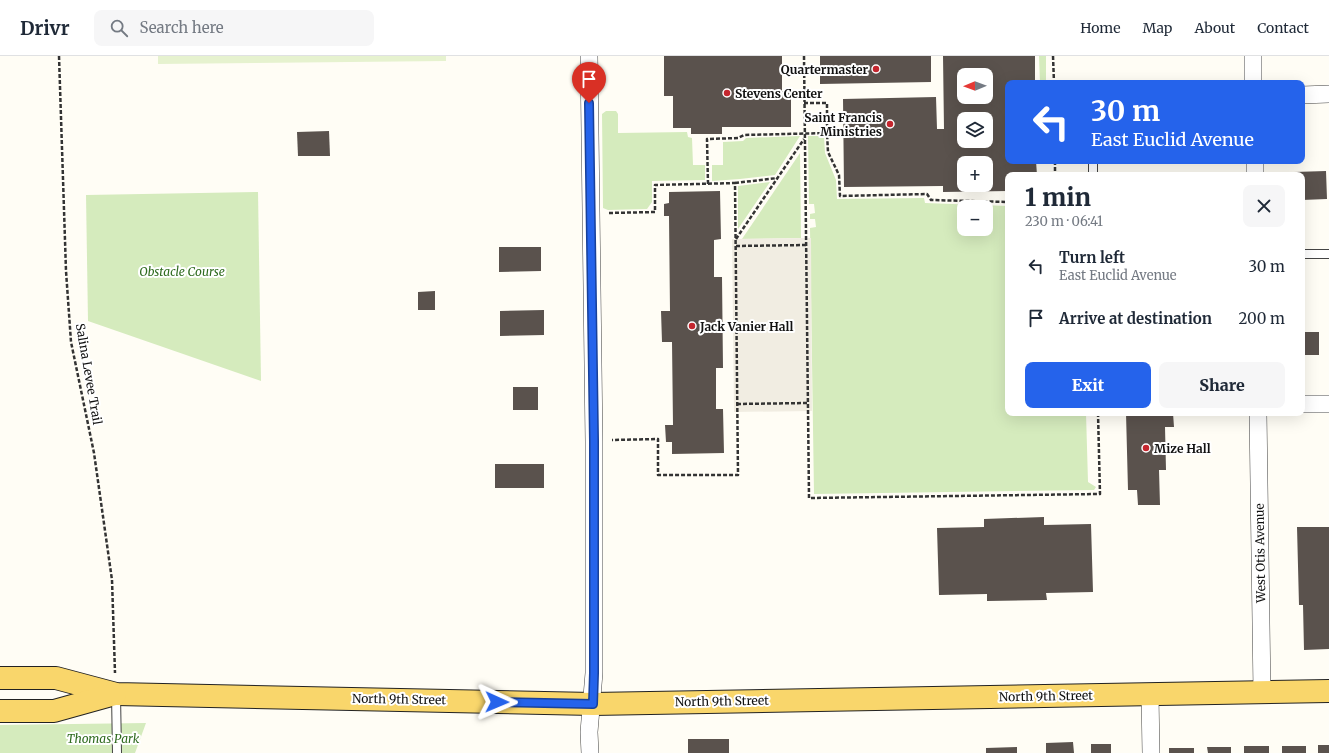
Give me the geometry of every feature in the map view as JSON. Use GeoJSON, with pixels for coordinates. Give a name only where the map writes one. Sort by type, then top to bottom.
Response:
{"type":"FeatureCollection","features":[{"type":"Feature","properties":{"kind":"main road","name":"North 9th Street"},"geometry":{"type":"LineString","coordinates":[[0,678],[56,678],[116,694],[593,704],[1329,691]]}},
{"type":"Feature","properties":{"kind":"main road","name":"North 9th Street"},"geometry":{"type":"LineString","coordinates":[[0,712],[54,711],[116,694]]}},
{"type":"Feature","properties":{"kind":"street"},"geometry":{"type":"LineString","coordinates":[[589,56],[594,441],[594,673],[593,704],[589,732],[590,753]]}},
{"type":"Feature","properties":{"kind":"street"},"geometry":{"type":"LineString","coordinates":[[1253,56],[1253,80]]}},
{"type":"Feature","properties":{"kind":"street"},"geometry":{"type":"LineString","coordinates":[[1305,95],[1329,94]]}},
{"type":"Feature","properties":{"kind":"street"},"geometry":{"type":"LineString","coordinates":[[1305,404],[1329,404]]}},
{"type":"Feature","properties":{"kind":"street","name":"West Otis Avenue"},"geometry":{"type":"LineString","coordinates":[[1258,416],[1262,692]]}},
{"type":"Feature","properties":{"kind":"street"},"geometry":{"type":"LineString","coordinates":[[1150,695],[1151,753]]}},
{"type":"Feature","properties":{"kind":"lane"},"geometry":{"type":"LineString","coordinates":[[1305,254],[1329,254]]}},
{"type":"Feature","properties":{"kind":"lane"},"geometry":{"type":"LineString","coordinates":[[116,694],[117,753]]}},
{"type":"Feature","properties":{"kind":"path","name":"Salina Levee Trail"},"geometry":{"type":"LineString","coordinates":[[59,56],[66,271],[72,342],[94,453],[112,580],[116,694]]}},
{"type":"Feature","properties":{"kind":"path"},"geometry":{"type":"LineString","coordinates":[[804,56],[809,498],[1100,494],[1098,416]]}},
{"type":"Feature","properties":{"kind":"path"},"geometry":{"type":"LineString","coordinates":[[1053,56],[1054,80]]}},
{"type":"Feature","properties":{"kind":"path"},"geometry":{"type":"LineString","coordinates":[[804,103],[827,103],[828,152],[839,175],[840,196],[927,194],[931,200],[1005,202]]}},
{"type":"Feature","properties":{"kind":"path"},"geometry":{"type":"LineString","coordinates":[[708,184],[707,139],[738,138],[744,135],[827,133]]}},
{"type":"Feature","properties":{"kind":"path"},"geometry":{"type":"LineString","coordinates":[[736,239],[804,138]]}},
{"type":"Feature","properties":{"kind":"path"},"geometry":{"type":"LineString","coordinates":[[590,214],[655,212],[655,185],[735,183],[778,178]]}},
{"type":"Feature","properties":{"kind":"path"},"geometry":{"type":"LineString","coordinates":[[594,441],[658,440],[658,475],[738,474],[735,183]]}},
{"type":"Feature","properties":{"kind":"path"},"geometry":{"type":"LineString","coordinates":[[736,246],[806,245]]}},
{"type":"Feature","properties":{"kind":"path"},"geometry":{"type":"LineString","coordinates":[[737,404],[808,403]]}},
{"type":"Feature","properties":{"kind":"green space"},"geometry":{"type":"Polygon","coordinates":[[[158,56],[446,56],[446,61],[158,64],[158,56]]]}},
{"type":"Feature","properties":{"kind":"green space"},"geometry":{"type":"Polygon","coordinates":[[[1039,56],[1046,56],[1046,80],[1040,80],[1039,56]]]}},
{"type":"Feature","properties":{"kind":"green space"},"geometry":{"type":"Polygon","coordinates":[[[606,111],[616,111],[618,114],[618,133],[687,132],[688,137],[692,138],[693,165],[705,165],[705,180],[652,181],[652,202],[647,209],[608,210],[603,208],[602,114],[606,111]]]}},
{"type":"Feature","properties":{"kind":"green space"},"geometry":{"type":"Polygon","coordinates":[[[800,136],[775,175],[712,181],[712,165],[723,165],[723,142],[743,141],[746,138],[800,136]]]}},
{"type":"Feature","properties":{"kind":"green space"},"geometry":{"type":"Polygon","coordinates":[[[808,136],[824,136],[825,153],[836,180],[837,199],[924,198],[925,203],[957,204],[957,236],[993,236],[993,205],[1005,206],[1005,416],[1086,416],[1088,482],[1096,487],[1094,490],[814,494],[810,228],[816,227],[815,219],[810,219],[810,214],[815,213],[814,204],[809,204],[808,136]]]}},
{"type":"Feature","properties":{"kind":"green space"},"geometry":{"type":"Polygon","coordinates":[[[800,153],[801,238],[742,239],[800,153]]]}},
{"type":"Feature","properties":{"kind":"green space"},"geometry":{"type":"Polygon","coordinates":[[[770,182],[738,229],[738,186],[770,182]]]}},
{"type":"Feature","properties":{"kind":"green space","name":"Obstacle Course"},"geometry":{"type":"Polygon","coordinates":[[[258,192],[261,381],[88,321],[86,195],[258,192]]]}},
{"type":"Feature","properties":{"kind":"green space","name":"Thomas Park"},"geometry":{"type":"Polygon","coordinates":[[[146,723],[135,753],[0,753],[0,725],[146,723]]]}},
{"type":"Feature","properties":{"kind":"shaded area"},"geometry":{"type":"Polygon","coordinates":[[[811,238],[812,411],[734,412],[732,239],[811,238]]]}},
{"type":"Feature","properties":{"kind":"building","name":"Stevens Center"},"geometry":{"type":"Polygon","coordinates":[[[664,56],[782,56],[782,91],[791,91],[791,127],[722,127],[722,134],[691,134],[691,128],[673,128],[673,96],[664,96],[664,56]]]}},
{"type":"Feature","properties":{"kind":"building","name":"Quartermaster"},"geometry":{"type":"Polygon","coordinates":[[[820,56],[931,56],[931,82],[820,84],[820,56]]]}},
{"type":"Feature","properties":{"kind":"building","name":"Saint Francis Ministries"},"geometry":{"type":"Polygon","coordinates":[[[943,56],[1035,56],[1035,80],[1005,80],[1005,164],[1036,164],[1037,172],[1005,172],[1005,191],[993,191],[993,156],[957,156],[957,192],[943,192],[943,186],[844,187],[843,99],[936,97],[937,129],[944,129],[943,56]]]}},
{"type":"Feature","properties":{"kind":"building"},"geometry":{"type":"Polygon","coordinates":[[[329,131],[330,156],[298,156],[297,132],[329,131]]]}},
{"type":"Feature","properties":{"kind":"building"},"geometry":{"type":"Polygon","coordinates":[[[1326,171],[1327,199],[1305,200],[1305,172],[1294,172],[1326,171]]]}},
{"type":"Feature","properties":{"kind":"building","name":"Jack Vanier Hall"},"geometry":{"type":"Polygon","coordinates":[[[720,191],[721,239],[714,240],[714,277],[722,277],[723,368],[716,368],[716,409],[723,409],[724,453],[672,454],[672,442],[666,442],[665,425],[673,425],[672,342],[662,342],[661,311],[670,311],[669,216],[664,216],[664,204],[669,203],[669,192],[720,191]]]}},
{"type":"Feature","properties":{"kind":"building"},"geometry":{"type":"Polygon","coordinates":[[[499,247],[541,247],[541,271],[499,272],[499,247]]]}},
{"type":"Feature","properties":{"kind":"building"},"geometry":{"type":"Polygon","coordinates":[[[435,291],[435,310],[418,310],[418,292],[435,291]]]}},
{"type":"Feature","properties":{"kind":"building"},"geometry":{"type":"Polygon","coordinates":[[[544,310],[544,335],[500,336],[500,311],[544,310]]]}},
{"type":"Feature","properties":{"kind":"building"},"geometry":{"type":"Polygon","coordinates":[[[1305,332],[1319,332],[1319,355],[1305,355],[1305,332]]]}},
{"type":"Feature","properties":{"kind":"building"},"geometry":{"type":"Polygon","coordinates":[[[513,387],[538,387],[538,410],[513,410],[513,387]]]}},
{"type":"Feature","properties":{"kind":"building","name":"Mize Hall"},"geometry":{"type":"Polygon","coordinates":[[[1126,416],[1173,416],[1174,427],[1165,427],[1166,470],[1159,470],[1160,505],[1138,505],[1137,490],[1128,490],[1126,416]]]}},
{"type":"Feature","properties":{"kind":"building"},"geometry":{"type":"Polygon","coordinates":[[[495,464],[544,464],[544,488],[495,488],[495,464]]]}},
{"type":"Feature","properties":{"kind":"building"},"geometry":{"type":"Polygon","coordinates":[[[1044,517],[1044,525],[1091,524],[1093,592],[1046,593],[1047,600],[987,601],[987,594],[939,595],[937,528],[984,527],[984,519],[1044,517]]]}},
{"type":"Feature","properties":{"kind":"building"},"geometry":{"type":"Polygon","coordinates":[[[1297,527],[1329,527],[1329,649],[1304,650],[1303,605],[1299,605],[1297,527]]]}},
{"type":"Feature","properties":{"kind":"building"},"geometry":{"type":"Polygon","coordinates":[[[688,739],[729,739],[729,753],[688,753],[688,739]]]}},
{"type":"Feature","properties":{"kind":"building"},"geometry":{"type":"Polygon","coordinates":[[[1073,742],[1074,753],[1046,753],[1046,743],[1073,742]]]}},
{"type":"Feature","properties":{"kind":"building"},"geometry":{"type":"Polygon","coordinates":[[[1091,744],[1111,744],[1111,753],[1091,753],[1091,744]]]}},
{"type":"Feature","properties":{"kind":"building"},"geometry":{"type":"Polygon","coordinates":[[[1318,745],[1329,745],[1329,753],[1318,753],[1318,745]]]}},
{"type":"Feature","properties":{"kind":"building"},"geometry":{"type":"Polygon","coordinates":[[[1244,746],[1269,746],[1269,753],[1244,753],[1244,746]]]}},
{"type":"Feature","properties":{"kind":"building"},"geometry":{"type":"Polygon","coordinates":[[[1282,746],[1306,746],[1306,753],[1282,753],[1282,746]]]}},
{"type":"Feature","properties":{"kind":"building"},"geometry":{"type":"Polygon","coordinates":[[[1017,747],[1017,753],[986,753],[986,748],[1017,747]]]}},
{"type":"Feature","properties":{"kind":"building"},"geometry":{"type":"Polygon","coordinates":[[[1207,747],[1231,747],[1231,753],[1208,753],[1207,747]]]}},
{"type":"Feature","properties":{"kind":"building"},"geometry":{"type":"Polygon","coordinates":[[[1169,748],[1194,748],[1194,753],[1169,753],[1169,748]]]}},
{"type":"Feature","properties":{"kind":"place","name":"Quartermaster"},"geometry":{"type":"Point","coordinates":[876,69]}},
{"type":"Feature","properties":{"kind":"place","name":"Stevens Center"},"geometry":{"type":"Point","coordinates":[727,93]}},
{"type":"Feature","properties":{"kind":"place","name":"Saint Francis Ministries"},"geometry":{"type":"Point","coordinates":[890,124]}},
{"type":"Feature","properties":{"kind":"place","name":"Jack Vanier Hall"},"geometry":{"type":"Point","coordinates":[692,326]}},
{"type":"Feature","properties":{"kind":"place","name":"Mize Hall"},"geometry":{"type":"Point","coordinates":[1146,448]}},
{"type":"Feature","properties":{"kind":"route"},"geometry":{"type":"LineString","coordinates":[[497,702],[593,704],[594,441],[589,103]]}}]}
